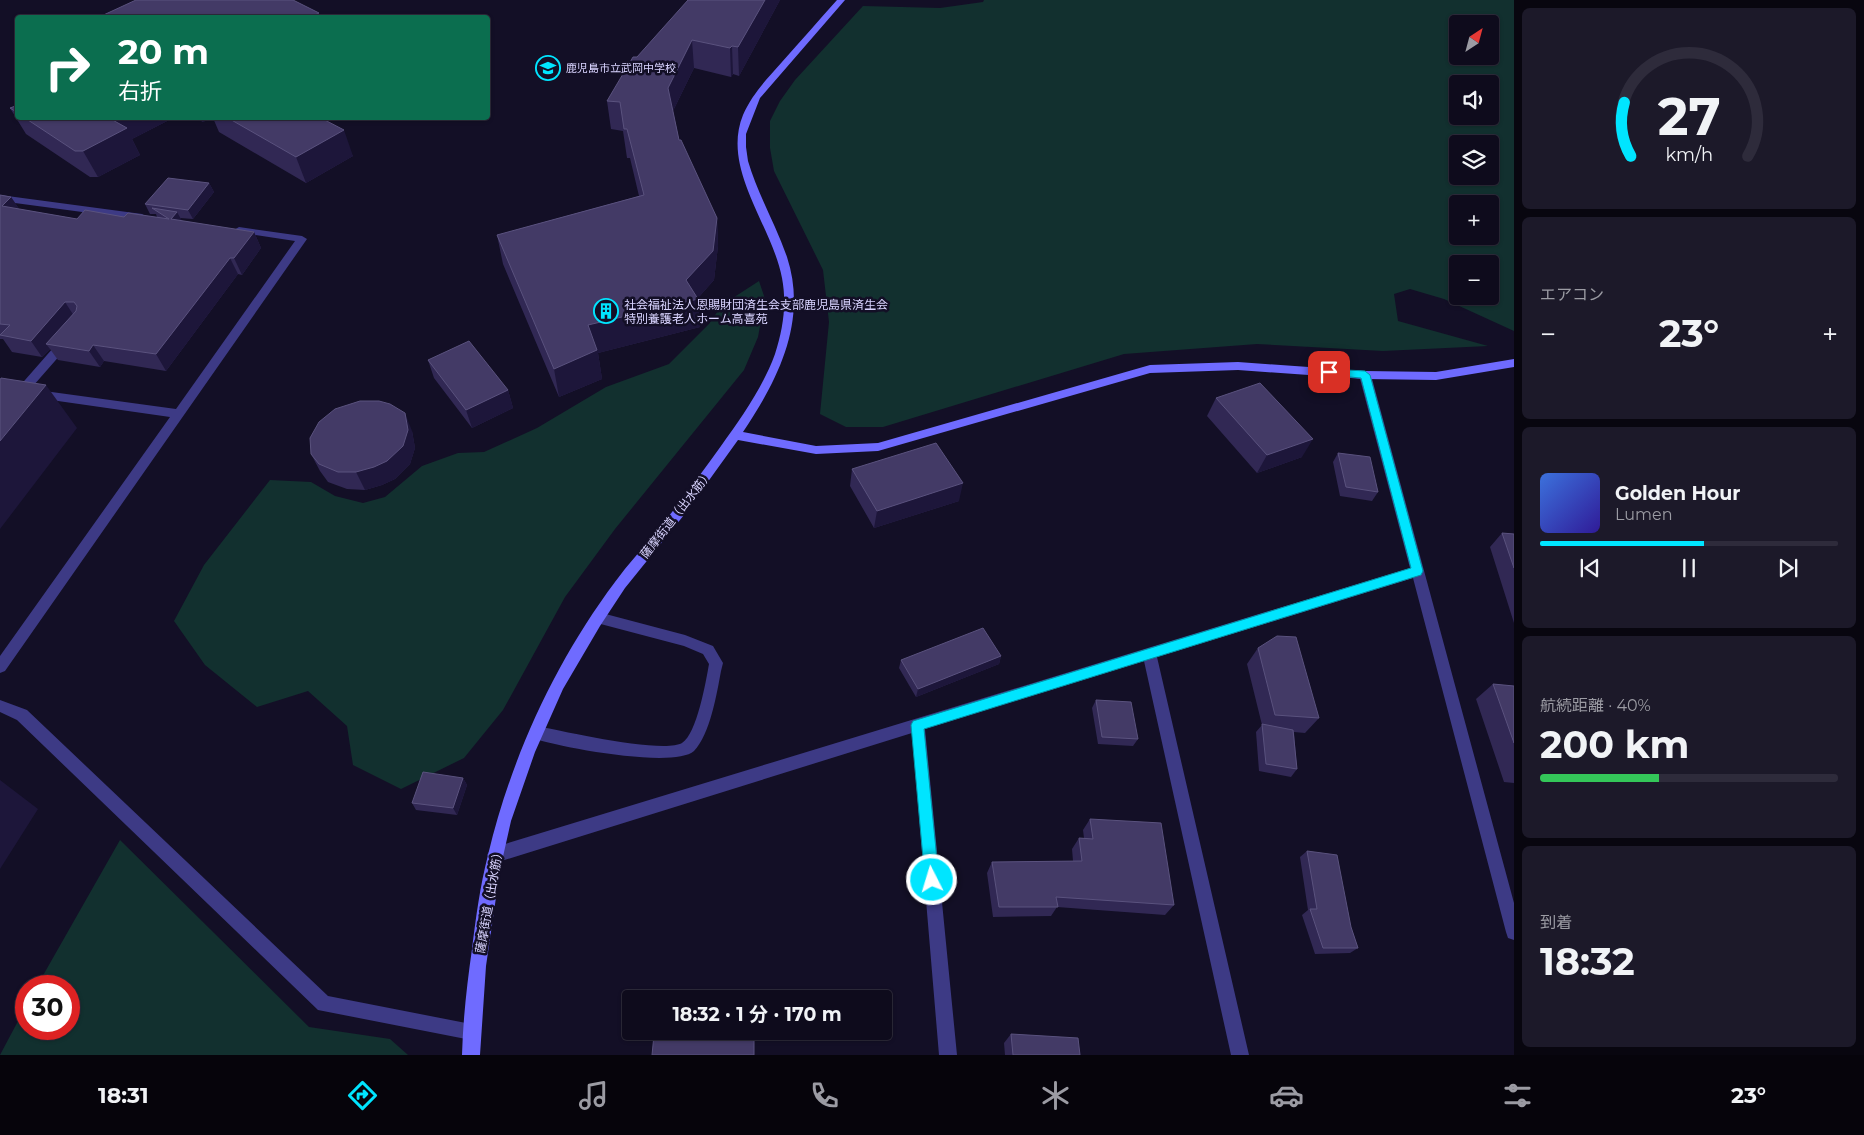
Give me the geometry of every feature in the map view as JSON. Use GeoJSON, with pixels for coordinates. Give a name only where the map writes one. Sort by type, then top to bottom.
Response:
{"type":"FeatureCollection","features":[{"type":"Feature","properties":{"kind":"street","name":"薩摩街道（出水筋）"},"geometry":{"type":"LineString","coordinates":[[471,1055],[471,1032],[484,920],[495,855],[513,793],[537,733],[556,692],[598,618],[615,592],[697,489],[755,407],[781,352],[791,306],[788,274],[776,239],[752,186],[741,148],[747,115],[756,97],[842,0]]}},
{"type":"Feature","properties":{"kind":"street"},"geometry":{"type":"LineString","coordinates":[[0,198],[156,219]]}},
{"type":"Feature","properties":{"kind":"street"},"geometry":{"type":"LineString","coordinates":[[0,667],[302,239],[224,228]]}},
{"type":"Feature","properties":{"kind":"street"},"geometry":{"type":"LineString","coordinates":[[22,391],[75,330]]}},
{"type":"Feature","properties":{"kind":"street"},"geometry":{"type":"LineString","coordinates":[[735,435],[816,450],[878,447],[1150,369],[1238,366],[1365,375],[1436,376],[1514,363]]}},
{"type":"Feature","properties":{"kind":"street"},"geometry":{"type":"LineString","coordinates":[[1365,375],[1514,932]]}},
{"type":"Feature","properties":{"kind":"street"},"geometry":{"type":"LineString","coordinates":[[7,389],[179,414]]}},
{"type":"Feature","properties":{"kind":"street"},"geometry":{"type":"LineString","coordinates":[[495,855],[1417,571]]}},
{"type":"Feature","properties":{"kind":"street"},"geometry":{"type":"LineString","coordinates":[[537,733],[646,752],[675,752],[688,748],[699,732],[716,662],[708,650],[685,641],[598,618]]}},
{"type":"Feature","properties":{"kind":"street"},"geometry":{"type":"LineString","coordinates":[[1149,654],[1240,1055]]}},
{"type":"Feature","properties":{"kind":"street"},"geometry":{"type":"LineString","coordinates":[[0,706],[22,715],[324,1004],[471,1032]]}},
{"type":"Feature","properties":{"kind":"street"},"geometry":{"type":"LineString","coordinates":[[918,725],[948,1055]]}},
{"type":"Feature","properties":{"kind":"green space"},"geometry":{"type":"Polygon","coordinates":[[[984,0],[1514,0],[1514,331],[1457,305],[1499,305],[1499,255],[1449,255],[1449,301],[1410,289],[1394,294],[1398,321],[1488,346],[1383,351],[1257,344],[1124,354],[883,427],[846,427],[820,414],[829,322],[823,270],[774,171],[770,148],[770,121],[780,101],[795,80],[863,6],[940,8],[983,2],[984,0]]]}},
{"type":"Feature","properties":{"kind":"green space"},"geometry":{"type":"Polygon","coordinates":[[[759,281],[765,299],[758,337],[744,370],[615,529],[565,597],[503,710],[464,758],[401,789],[353,765],[347,726],[308,691],[257,707],[205,665],[174,621],[204,565],[270,480],[311,482],[335,496],[363,503],[385,497],[422,466],[458,453],[484,452],[537,428],[606,387],[669,364],[709,324],[722,305],[759,281]]]}},
{"type":"Feature","properties":{"kind":"green space"},"geometry":{"type":"Polygon","coordinates":[[[120,840],[309,1027],[390,1039],[408,1055],[0,1055],[15,1027],[15,1040],[80,1040],[80,975],[43,975],[120,840]]]}},
{"type":"Feature","properties":{"kind":"building"},"geometry":{"type":"Polygon","coordinates":[[[136,0],[293,0],[319,13],[315,15],[104,15],[136,0]]]}},
{"type":"Feature","properties":{"kind":"building"},"geometry":{"type":"Polygon","coordinates":[[[688,0],[765,0],[738,47],[732,46],[730,48],[692,40],[668,88],[679,140],[681,140],[717,218],[713,251],[686,280],[698,299],[588,325],[597,350],[554,369],[497,235],[644,195],[627,129],[624,129],[620,102],[607,101],[633,57],[637,57],[688,0]]]}},
{"type":"Feature","properties":{"kind":"building"},"geometry":{"type":"Polygon","coordinates":[[[28,120],[113,120],[127,128],[83,151],[75,151],[28,120]]]}},
{"type":"Feature","properties":{"kind":"building"},"geometry":{"type":"Polygon","coordinates":[[[231,120],[325,120],[344,130],[296,157],[231,120]]]}},
{"type":"Feature","properties":{"kind":"building"},"geometry":{"type":"Polygon","coordinates":[[[168,178],[209,183],[188,210],[145,204],[168,178]]]}},
{"type":"Feature","properties":{"kind":"building"},"geometry":{"type":"Polygon","coordinates":[[[0,195],[11,197],[2,206],[77,219],[85,210],[124,217],[128,213],[169,219],[152,208],[177,212],[171,219],[254,232],[234,258],[230,258],[156,354],[93,345],[89,351],[46,344],[76,311],[77,306],[74,302],[65,302],[31,341],[0,335],[10,325],[0,324],[0,195]]]}},
{"type":"Feature","properties":{"kind":"building"},"geometry":{"type":"Polygon","coordinates":[[[469,341],[508,390],[466,410],[428,360],[469,341]]]}},
{"type":"Feature","properties":{"kind":"building"},"geometry":{"type":"Polygon","coordinates":[[[1,378],[46,385],[0,441],[0,380],[1,378]]]}},
{"type":"Feature","properties":{"kind":"building"},"geometry":{"type":"Polygon","coordinates":[[[1260,383],[1313,439],[1267,455],[1216,398],[1260,383]]]}},
{"type":"Feature","properties":{"kind":"building"},"geometry":{"type":"Polygon","coordinates":[[[360,401],[379,401],[390,404],[405,413],[408,430],[403,446],[387,461],[356,472],[338,472],[319,464],[311,454],[310,438],[319,422],[335,409],[360,401]]]}},
{"type":"Feature","properties":{"kind":"building"},"geometry":{"type":"Polygon","coordinates":[[[936,443],[963,483],[877,511],[852,469],[936,443]]]}},
{"type":"Feature","properties":{"kind":"building"},"geometry":{"type":"Polygon","coordinates":[[[1338,453],[1370,457],[1378,492],[1346,487],[1338,453]]]}},
{"type":"Feature","properties":{"kind":"building"},"geometry":{"type":"Polygon","coordinates":[[[1502,533],[1514,534],[1514,568],[1502,533]]]}},
{"type":"Feature","properties":{"kind":"building"},"geometry":{"type":"Polygon","coordinates":[[[983,628],[1001,656],[918,689],[901,660],[983,628]]]}},
{"type":"Feature","properties":{"kind":"building"},"geometry":{"type":"Polygon","coordinates":[[[1277,636],[1296,637],[1319,718],[1275,715],[1258,648],[1277,636]]]}},
{"type":"Feature","properties":{"kind":"building"},"geometry":{"type":"Polygon","coordinates":[[[1493,684],[1514,686],[1514,743],[1493,684]]]}},
{"type":"Feature","properties":{"kind":"building"},"geometry":{"type":"Polygon","coordinates":[[[1096,700],[1131,702],[1138,739],[1102,737],[1096,700]]]}},
{"type":"Feature","properties":{"kind":"building"},"geometry":{"type":"Polygon","coordinates":[[[1262,724],[1293,730],[1297,769],[1266,764],[1262,724]]]}},
{"type":"Feature","properties":{"kind":"building"},"geometry":{"type":"Polygon","coordinates":[[[423,772],[463,778],[453,808],[412,803],[423,772]]]}},
{"type":"Feature","properties":{"kind":"building"},"geometry":{"type":"Polygon","coordinates":[[[1090,819],[1161,823],[1174,905],[1056,897],[1058,907],[999,907],[992,862],[1082,861],[1079,838],[1093,839],[1090,819]]]}},
{"type":"Feature","properties":{"kind":"building"},"geometry":{"type":"Polygon","coordinates":[[[1307,851],[1337,855],[1351,927],[1358,948],[1323,948],[1310,909],[1317,909],[1307,851]]]}},
{"type":"Feature","properties":{"kind":"building"},"geometry":{"type":"Polygon","coordinates":[[[1011,1034],[1078,1038],[1080,1055],[1013,1055],[1011,1034]]]}},
{"type":"Feature","properties":{"kind":"building"},"geometry":{"type":"Polygon","coordinates":[[[654,1040],[754,1040],[754,1055],[652,1055],[654,1040]]]}},
{"type":"Feature","properties":{"kind":"place","name":"鹿児島市立武岡中学校"},"geometry":{"type":"Point","coordinates":[548,68]}},
{"type":"Feature","properties":{"kind":"place","name":"社会福祉法人恩賜財団済生会支部鹿児島県済生会 特別養護老人ホーム高喜苑"},"geometry":{"type":"Point","coordinates":[606,311]}},
{"type":"Feature","properties":{"kind":"route"},"geometry":{"type":"LineString","coordinates":[[932,880],[918,725],[1417,571],[1365,375],[1329,372]]}}]}
